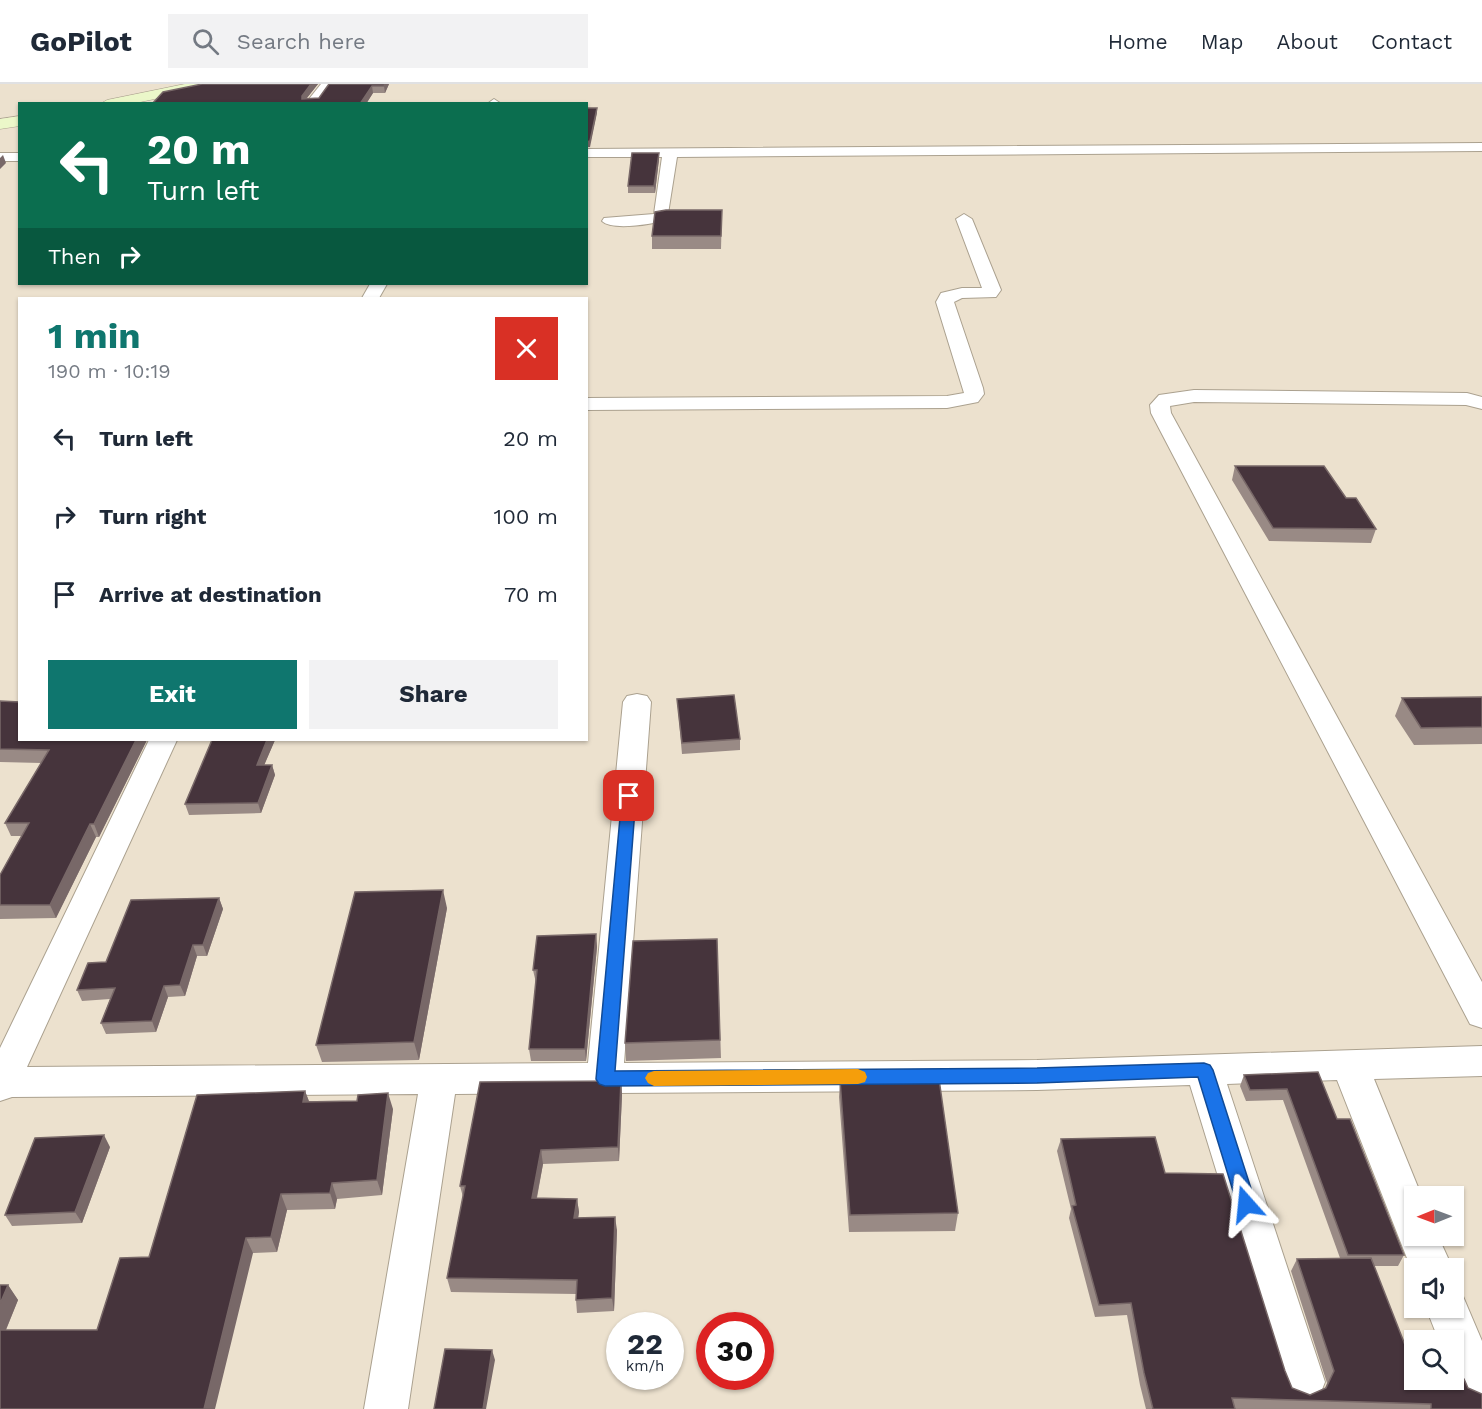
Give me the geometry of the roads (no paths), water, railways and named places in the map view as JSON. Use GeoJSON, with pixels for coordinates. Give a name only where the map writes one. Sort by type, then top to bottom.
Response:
{"type":"FeatureCollection","features":[{"type":"Feature","properties":{"kind":"main road"},"geometry":{"type":"LineString","coordinates":[[117,102],[206,84]]}},
{"type":"Feature","properties":{"kind":"main road"},"geometry":{"type":"LineString","coordinates":[[0,124],[18,121]]}},
{"type":"Feature","properties":{"kind":"street"},"geometry":{"type":"LineString","coordinates":[[313,102],[327,84]]}},
{"type":"Feature","properties":{"kind":"street"},"geometry":{"type":"LineString","coordinates":[[588,153],[1482,147]]}},
{"type":"Feature","properties":{"kind":"street"},"geometry":{"type":"LineString","coordinates":[[610,221],[651,220],[661,217],[670,153]]}},
{"type":"Feature","properties":{"kind":"street"},"geometry":{"type":"LineString","coordinates":[[0,158],[18,157]]}},
{"type":"Feature","properties":{"kind":"street"},"geometry":{"type":"LineString","coordinates":[[588,404],[947,402],[971,398],[974,394],[973,388],[945,302],[947,297],[953,294],[983,293],[992,290],[964,219]]}},
{"type":"Feature","properties":{"kind":"street"},"geometry":{"type":"LineString","coordinates":[[1482,403],[1467,399],[1194,396],[1166,399],[1160,405],[1161,413],[1482,1014]]}},
{"type":"Feature","properties":{"kind":"street"},"geometry":{"type":"LineString","coordinates":[[605,1079],[637,702]]}},
{"type":"Feature","properties":{"kind":"street"},"geometry":{"type":"LineString","coordinates":[[163,741],[1,1084],[1037,1075],[1482,1061]]}},
{"type":"Feature","properties":{"kind":"street"},"geometry":{"type":"LineString","coordinates":[[1350,1065],[1404,1202]]}},
{"type":"Feature","properties":{"kind":"street"},"geometry":{"type":"LineString","coordinates":[[1204,1070],[1303,1382]]}},
{"type":"Feature","properties":{"kind":"street"},"geometry":{"type":"LineString","coordinates":[[386,1409],[439,1080]]}},
{"type":"Feature","properties":{"kind":"street"},"geometry":{"type":"LineString","coordinates":[[1451,1318],[1477,1382]]}}]}
